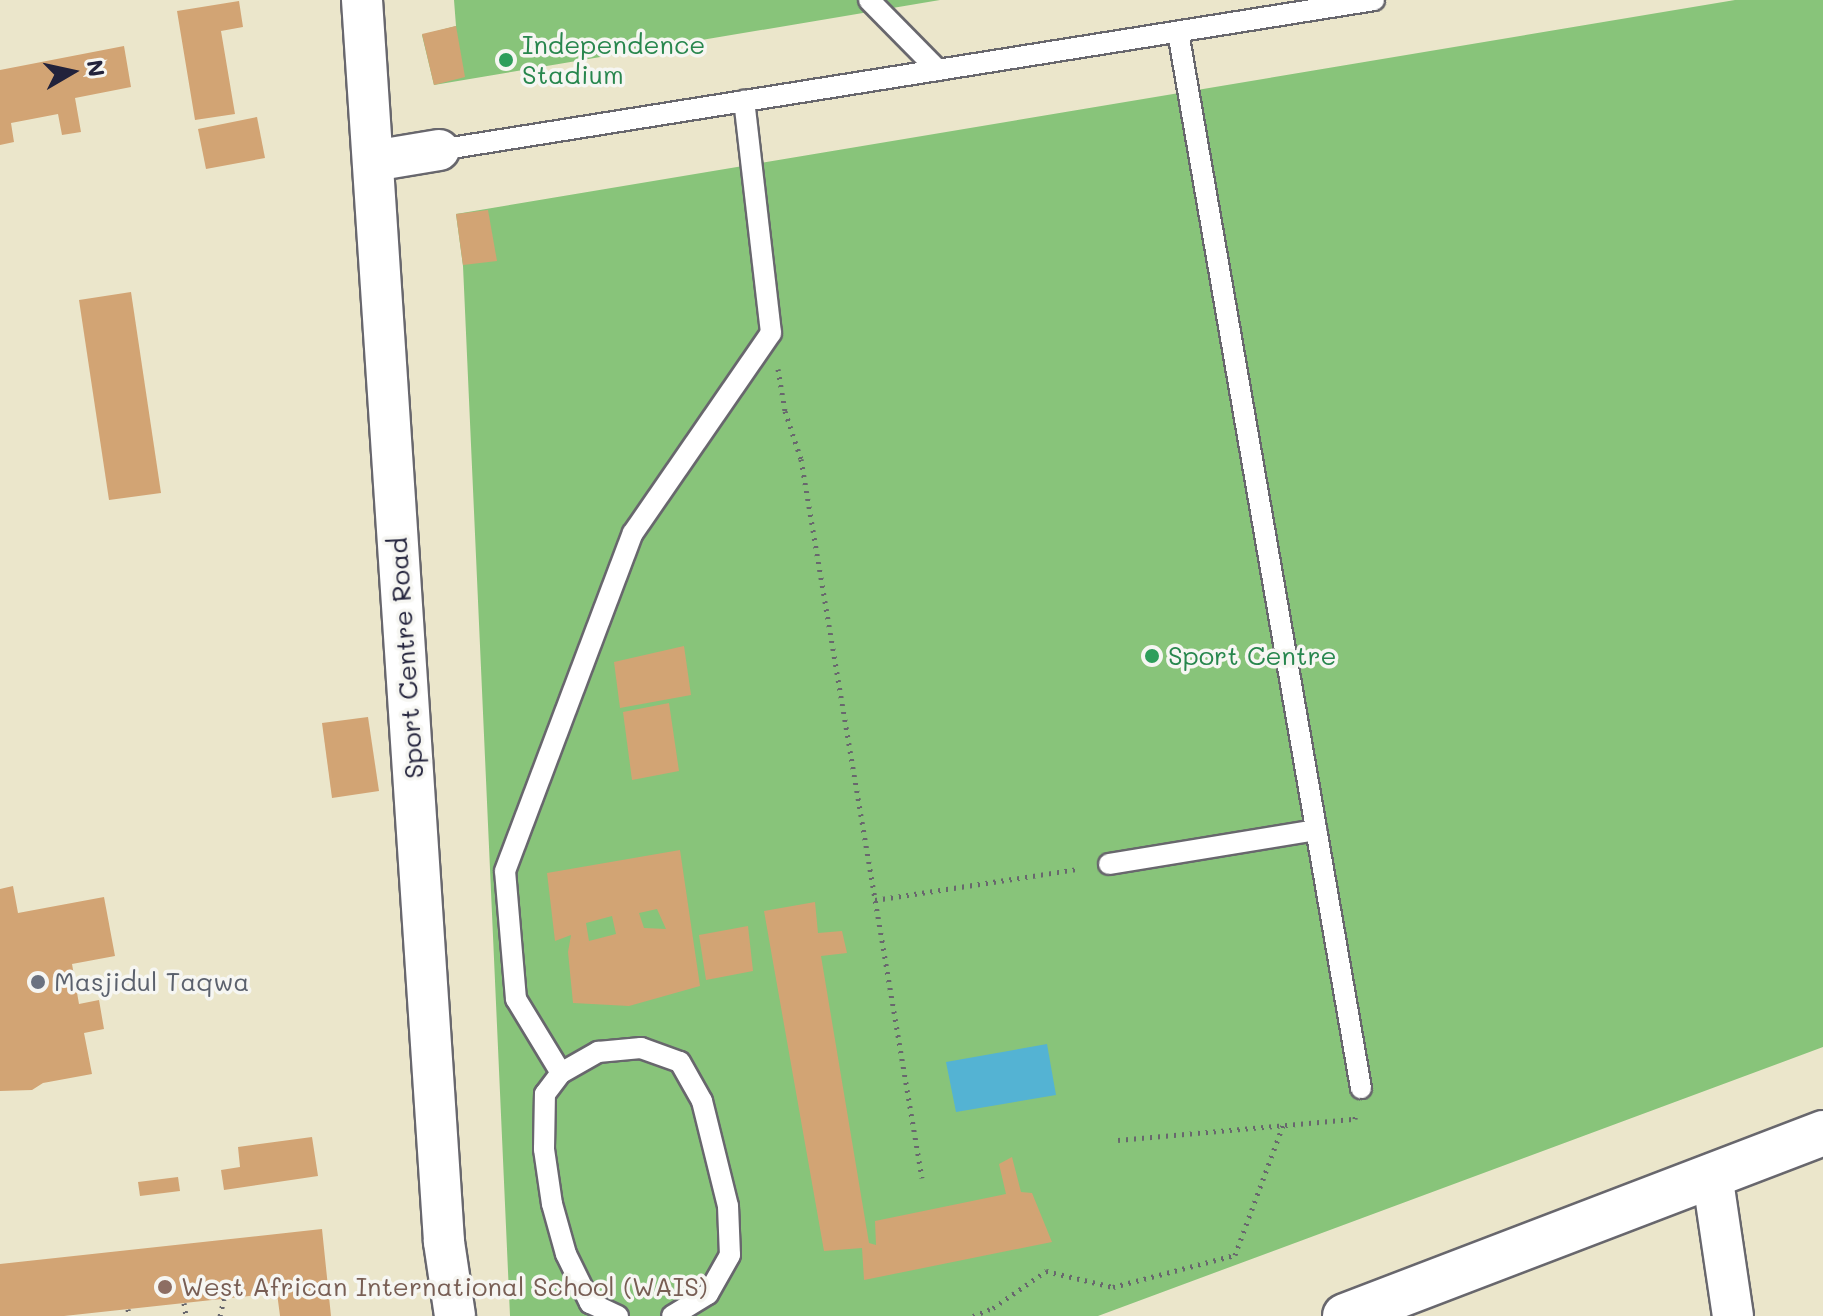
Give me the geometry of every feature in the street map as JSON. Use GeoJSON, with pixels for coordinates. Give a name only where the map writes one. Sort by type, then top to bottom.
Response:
{"type":"FeatureCollection","features":[{"type":"Feature","properties":{"kind":"street","name":"Sport Centre Road"},"geometry":{"type":"LineString","coordinates":[[362,0],[444,1242],[455,1316]]}},
{"type":"Feature","properties":{"kind":"street"},"geometry":{"type":"LineString","coordinates":[[373,161],[439,150]]}},
{"type":"Feature","properties":{"kind":"street"},"geometry":{"type":"LineString","coordinates":[[1345,1316],[1823,1133]]}},
{"type":"Feature","properties":{"kind":"street"},"geometry":{"type":"LineString","coordinates":[[1712,1174],[1735,1314]]}},
{"type":"Feature","properties":{"kind":"lane"},"geometry":{"type":"LineString","coordinates":[[869,0],[938,70]]}},
{"type":"Feature","properties":{"kind":"lane"},"geometry":{"type":"LineString","coordinates":[[439,150],[1374,0]]}},
{"type":"Feature","properties":{"kind":"lane"},"geometry":{"type":"LineString","coordinates":[[1178,32],[1361,1088]]}},
{"type":"Feature","properties":{"kind":"lane"},"geometry":{"type":"LineString","coordinates":[[561,1073],[516,999],[505,871],[633,533],[771,333],[744,101]]}},
{"type":"Feature","properties":{"kind":"lane"},"geometry":{"type":"LineString","coordinates":[[1109,864],[1316,830]]}},
{"type":"Feature","properties":{"kind":"lane"},"geometry":{"type":"LineString","coordinates":[[618,1316],[590,1303],[566,1254],[552,1204],[544,1149],[545,1094],[561,1073],[598,1052],[641,1048],[680,1062],[702,1101],[728,1206],[730,1255],[708,1294],[672,1316]]}},
{"type":"Feature","properties":{"kind":"path"},"geometry":{"type":"LineString","coordinates":[[771,333],[785,411],[801,459],[922,1178]]}},
{"type":"Feature","properties":{"kind":"path"},"geometry":{"type":"LineString","coordinates":[[875,900],[1077,869]]}},
{"type":"Feature","properties":{"kind":"path"},"geometry":{"type":"LineString","coordinates":[[1118,1140],[1355,1119],[1361,1088]]}},
{"type":"Feature","properties":{"kind":"path"},"geometry":{"type":"LineString","coordinates":[[973,1316],[993,1308],[1046,1271],[1113,1287],[1235,1255],[1283,1125]]}},
{"type":"Feature","properties":{"kind":"path"},"geometry":{"type":"LineString","coordinates":[[220,1316],[224,1298]]}},
{"type":"Feature","properties":{"kind":"path"},"geometry":{"type":"LineString","coordinates":[[184,1303],[186,1316]]}},
{"type":"Feature","properties":{"kind":"green space","name":"Independence Stadium"},"geometry":{"type":"Polygon","coordinates":[[[454,0],[940,0],[434,85],[422,35],[456,26],[454,0]]]}},
{"type":"Feature","properties":{"kind":"green space","name":"Sport Centre"},"geometry":{"type":"Polygon","coordinates":[[[1735,0],[1823,0],[1823,1047],[1098,1316],[510,1316],[463,266],[456,214],[1735,0]]]}},
{"type":"Feature","properties":{"kind":"water"},"geometry":{"type":"Polygon","coordinates":[[[1047,1044],[1056,1095],[956,1112],[946,1062],[1047,1044]]]}},
{"type":"Feature","properties":{"kind":"building"},"geometry":{"type":"Polygon","coordinates":[[[239,1],[243,27],[221,31],[235,114],[195,120],[177,11],[239,1]]]}},
{"type":"Feature","properties":{"kind":"building"},"geometry":{"type":"Polygon","coordinates":[[[456,26],[465,77],[434,85],[422,34],[456,26]]]}},
{"type":"Feature","properties":{"kind":"building"},"geometry":{"type":"Polygon","coordinates":[[[124,46],[131,87],[75,98],[81,132],[62,135],[58,114],[11,123],[14,142],[0,145],[0,70],[124,46]]]}},
{"type":"Feature","properties":{"kind":"building"},"geometry":{"type":"Polygon","coordinates":[[[257,117],[265,158],[206,169],[198,129],[257,117]]]}},
{"type":"Feature","properties":{"kind":"building"},"geometry":{"type":"Polygon","coordinates":[[[488,210],[497,261],[463,265],[456,214],[488,210]]]}},
{"type":"Feature","properties":{"kind":"building"},"geometry":{"type":"Polygon","coordinates":[[[131,292],[161,493],[109,500],[79,300],[131,292]]]}},
{"type":"Feature","properties":{"kind":"building"},"geometry":{"type":"Polygon","coordinates":[[[684,646],[691,695],[620,708],[614,662],[684,646]]]}},
{"type":"Feature","properties":{"kind":"building"},"geometry":{"type":"Polygon","coordinates":[[[669,703],[679,771],[632,780],[623,712],[669,703]]]}},
{"type":"Feature","properties":{"kind":"building"},"geometry":{"type":"Polygon","coordinates":[[[368,717],[379,791],[332,798],[322,723],[368,717]]]}},
{"type":"Feature","properties":{"kind":"building"},"geometry":{"type":"Polygon","coordinates":[[[680,850],[700,986],[629,1006],[573,1003],[568,952],[571,935],[555,941],[547,873],[680,850]],[[657,909],[639,913],[644,928],[666,929],[657,909]],[[612,916],[586,923],[589,941],[616,934],[612,916]]]}},
{"type":"Feature","properties":{"kind":"building","name":"Masjidul Taqwa"},"geometry":{"type":"Polygon","coordinates":[[[13,886],[18,913],[104,897],[115,956],[72,964],[79,1004],[99,1000],[104,1029],[84,1033],[92,1074],[43,1083],[32,1090],[0,1091],[0,889],[13,886]]]}},
{"type":"Feature","properties":{"kind":"building"},"geometry":{"type":"Polygon","coordinates":[[[815,902],[818,933],[842,931],[847,953],[821,956],[869,1243],[876,1245],[875,1221],[1006,1194],[999,1164],[1012,1157],[1021,1192],[1032,1193],[1052,1242],[864,1280],[862,1248],[824,1251],[764,911],[815,902]]]}},
{"type":"Feature","properties":{"kind":"building"},"geometry":{"type":"Polygon","coordinates":[[[748,926],[753,971],[706,980],[699,935],[748,926]]]}},
{"type":"Feature","properties":{"kind":"building"},"geometry":{"type":"Polygon","coordinates":[[[312,1137],[318,1176],[224,1190],[221,1170],[240,1167],[238,1147],[312,1137]]]}},
{"type":"Feature","properties":{"kind":"building"},"geometry":{"type":"Polygon","coordinates":[[[178,1177],[180,1191],[140,1196],[138,1182],[178,1177]]]}},
{"type":"Feature","properties":{"kind":"building","name":"West African International School (WAIS)"},"geometry":{"type":"Polygon","coordinates":[[[322,1229],[331,1316],[280,1316],[277,1293],[64,1316],[0,1316],[0,1264],[322,1229]]]}},
{"type":"Feature","properties":{"kind":"place","name":"Independence Stadium"},"geometry":{"type":"Point","coordinates":[506,60]}},
{"type":"Feature","properties":{"kind":"place","name":"Sport Centre"},"geometry":{"type":"Point","coordinates":[1152,656]}},
{"type":"Feature","properties":{"kind":"place","name":"Masjidul Taqwa"},"geometry":{"type":"Point","coordinates":[38,982]}},
{"type":"Feature","properties":{"kind":"place","name":"West African International School (WAIS)"},"geometry":{"type":"Point","coordinates":[165,1287]}}]}
